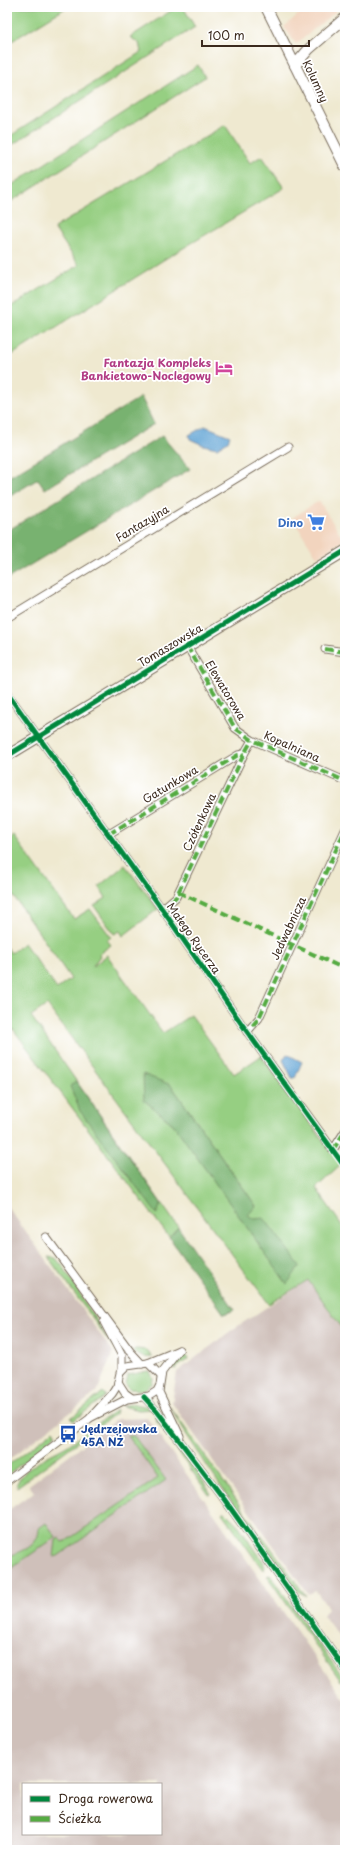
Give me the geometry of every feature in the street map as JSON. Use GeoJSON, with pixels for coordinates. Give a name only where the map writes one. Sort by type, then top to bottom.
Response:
{"type":"FeatureCollection","features":[{"type":"Feature","properties":{"kind":"street","name":"Kolumny"},"geometry":{"type":"LineString","coordinates":[[266,7],[345,166]]}},
{"type":"Feature","properties":{"kind":"street"},"geometry":{"type":"LineString","coordinates":[[295,65],[312,46],[345,18]]}},
{"type":"Feature","properties":{"kind":"street","name":"Fantazyjna"},"geometry":{"type":"LineString","coordinates":[[7,618],[288,447]]}},
{"type":"Feature","properties":{"kind":"street","name":"Tomaszowska"},"geometry":{"type":"LineString","coordinates":[[7,756],[345,551]]}},
{"type":"Feature","properties":{"kind":"street","name":"Elewatorowa"},"geometry":{"type":"LineString","coordinates":[[187,646],[235,728],[252,740]]}},
{"type":"Feature","properties":{"kind":"street"},"geometry":{"type":"LineString","coordinates":[[325,649],[345,652]]}},
{"type":"Feature","properties":{"kind":"street","name":"Małego Rycerza"},"geometry":{"type":"LineString","coordinates":[[7,692],[162,909],[247,1032],[333,1150],[345,1131]]}},
{"type":"Feature","properties":{"kind":"street","name":"Czółenkowa"},"geometry":{"type":"LineString","coordinates":[[162,909],[176,897],[252,740]]}},
{"type":"Feature","properties":{"kind":"street","name":"Kopalniana"},"geometry":{"type":"LineString","coordinates":[[252,740],[345,782]]}},
{"type":"Feature","properties":{"kind":"street","name":"Gatunkowa"},"geometry":{"type":"LineString","coordinates":[[109,834],[238,756],[244,754]]}},
{"type":"Feature","properties":{"kind":"street","name":"Jedwabnicza"},"geometry":{"type":"LineString","coordinates":[[247,1032],[259,1018],[345,830]]}},
{"type":"Feature","properties":{"kind":"street"},"geometry":{"type":"LineString","coordinates":[[46,1237],[130,1351],[161,1376]]}},
{"type":"Feature","properties":{"kind":"street"},"geometry":{"type":"LineString","coordinates":[[7,1481],[89,1419],[112,1394],[118,1382],[122,1370],[122,1356],[94,1303]]}},
{"type":"Feature","properties":{"kind":"street"},"geometry":{"type":"LineString","coordinates":[[122,1370],[132,1364],[145,1364],[179,1350],[161,1376],[159,1387],[161,1398],[188,1452]]}},
{"type":"Feature","properties":{"kind":"street"},"geometry":{"type":"LineString","coordinates":[[118,1382],[125,1393],[132,1398]]}},
{"type":"Feature","properties":{"kind":"street"},"geometry":{"type":"LineString","coordinates":[[89,1419],[110,1409],[122,1401],[153,1394],[159,1387]]}},
{"type":"Feature","properties":{"kind":"street"},"geometry":{"type":"LineString","coordinates":[[144,1397],[260,1547],[287,1588],[345,1669]]}},
{"type":"Feature","properties":{"kind":"shaded area"},"geometry":{"type":"Polygon","coordinates":[[[307,7],[341,7],[296,44],[284,27],[307,7]]]}},
{"type":"Feature","properties":{"kind":"shaded area"},"geometry":{"type":"Polygon","coordinates":[[[319,501],[344,540],[317,557],[292,518],[319,501]]]}},
{"type":"Feature","properties":{"kind":"shaded area"},"geometry":{"type":"Polygon","coordinates":[[[7,1206],[113,1352],[97,1392],[7,1461],[7,1206]]]}},
{"type":"Feature","properties":{"kind":"shaded area"},"geometry":{"type":"Polygon","coordinates":[[[308,1280],[345,1332],[345,1641],[343,1638],[339,1637],[323,1615],[328,1608],[316,1591],[308,1594],[172,1403],[177,1372],[232,1330],[308,1280]]]}},
{"type":"Feature","properties":{"kind":"shaded area"},"geometry":{"type":"Polygon","coordinates":[[[147,1418],[345,1700],[345,1850],[7,1850],[7,1511],[34,1492],[29,1485],[117,1419],[147,1418]]]}},
{"type":"Feature","properties":{"kind":"green space"},"geometry":{"type":"Polygon","coordinates":[[[7,7],[67,7],[7,44],[7,7]]]}},
{"type":"Feature","properties":{"kind":"green space"},"geometry":{"type":"Polygon","coordinates":[[[177,7],[183,7],[195,27],[7,148],[7,138],[141,52],[139,43],[130,37],[177,7]]]}},
{"type":"Feature","properties":{"kind":"green space"},"geometry":{"type":"Polygon","coordinates":[[[198,65],[205,77],[7,204],[7,188],[198,65]]]}},
{"type":"Feature","properties":{"kind":"green space"},"geometry":{"type":"Polygon","coordinates":[[[225,125],[250,163],[262,156],[284,188],[165,259],[7,358],[7,309],[79,265],[54,228],[225,125]]]}},
{"type":"Feature","properties":{"kind":"green space"},"geometry":{"type":"Polygon","coordinates":[[[141,397],[154,424],[45,489],[38,479],[7,498],[7,478],[141,397]]]}},
{"type":"Feature","properties":{"kind":"green space"},"geometry":{"type":"Polygon","coordinates":[[[162,436],[190,469],[7,579],[7,531],[162,436]]]}},
{"type":"Feature","properties":{"kind":"green space"},"geometry":{"type":"Polygon","coordinates":[[[14,836],[74,919],[90,909],[111,937],[107,940],[111,945],[99,954],[100,956],[92,967],[107,955],[163,1033],[191,1015],[234,1074],[261,1056],[341,1165],[316,1188],[345,1230],[345,1332],[308,1280],[269,1304],[47,1005],[31,1016],[178,1227],[169,1237],[13,1029],[7,1033],[7,948],[11,953],[24,943],[57,989],[71,979],[7,887],[7,841],[14,836]],[[171,1085],[144,1100],[174,1125],[287,1283],[254,1219],[247,1215],[256,1206],[171,1085]]]}},
{"type":"Feature","properties":{"kind":"green space"},"geometry":{"type":"Polygon","coordinates":[[[125,865],[158,909],[123,936],[120,931],[114,934],[94,906],[106,898],[99,886],[125,865]]]}},
{"type":"Feature","properties":{"kind":"green space"},"geometry":{"type":"Polygon","coordinates":[[[143,1074],[171,1085],[256,1206],[248,1215],[254,1219],[264,1218],[300,1266],[287,1284],[174,1125],[144,1100],[143,1074]]]}},
{"type":"Feature","properties":{"kind":"green space"},"geometry":{"type":"Polygon","coordinates":[[[76,1081],[161,1203],[157,1214],[80,1111],[70,1086],[76,1081]]]}},
{"type":"Feature","properties":{"kind":"green space"},"geometry":{"type":"Polygon","coordinates":[[[178,1227],[235,1310],[224,1314],[169,1237],[178,1227]]]}},
{"type":"Feature","properties":{"kind":"green space"},"geometry":{"type":"Polygon","coordinates":[[[48,1257],[56,1258],[64,1268],[113,1347],[48,1257]]]}},
{"type":"Feature","properties":{"kind":"green space"},"geometry":{"type":"Polygon","coordinates":[[[133,1350],[147,1350],[153,1357],[139,1356],[133,1350]]]}},
{"type":"Feature","properties":{"kind":"green space"},"geometry":{"type":"Polygon","coordinates":[[[185,1353],[188,1359],[175,1369],[170,1367],[185,1353]]]}},
{"type":"Feature","properties":{"kind":"green space"},"geometry":{"type":"Polygon","coordinates":[[[150,1371],[153,1379],[152,1384],[143,1390],[129,1389],[126,1384],[128,1375],[150,1371]]]}},
{"type":"Feature","properties":{"kind":"green space"},"geometry":{"type":"Polygon","coordinates":[[[103,1392],[106,1396],[73,1421],[71,1418],[103,1392]]]}},
{"type":"Feature","properties":{"kind":"green space"},"geometry":{"type":"Polygon","coordinates":[[[132,1404],[145,1406],[151,1409],[139,1410],[122,1406],[132,1404]]]}},
{"type":"Feature","properties":{"kind":"green space"},"geometry":{"type":"Polygon","coordinates":[[[170,1407],[256,1527],[250,1525],[219,1484],[170,1407]]]}},
{"type":"Feature","properties":{"kind":"green space"},"geometry":{"type":"Polygon","coordinates":[[[116,1410],[115,1414],[17,1487],[18,1481],[26,1471],[46,1457],[67,1446],[116,1410]]]}},
{"type":"Feature","properties":{"kind":"green space"},"geometry":{"type":"Polygon","coordinates":[[[156,1415],[195,1468],[211,1494],[209,1495],[156,1420],[156,1415]]]}},
{"type":"Feature","properties":{"kind":"green space"},"geometry":{"type":"Polygon","coordinates":[[[54,1430],[56,1434],[42,1448],[7,1475],[7,1466],[54,1430]]]}},
{"type":"Feature","properties":{"kind":"green space"},"geometry":{"type":"Polygon","coordinates":[[[128,1436],[134,1436],[166,1480],[58,1556],[54,1557],[56,1540],[59,1538],[62,1542],[66,1541],[158,1478],[128,1436]]]}},
{"type":"Feature","properties":{"kind":"green space"},"geometry":{"type":"Polygon","coordinates":[[[224,1511],[239,1526],[263,1561],[265,1567],[263,1570],[222,1513],[224,1511]]]}},
{"type":"Feature","properties":{"kind":"green space"},"geometry":{"type":"Polygon","coordinates":[[[46,1523],[56,1537],[7,1571],[7,1557],[24,1550],[33,1544],[36,1540],[39,1528],[46,1523]]]}},
{"type":"Feature","properties":{"kind":"green space"},"geometry":{"type":"Polygon","coordinates":[[[261,1534],[306,1596],[297,1590],[261,1541],[261,1534]]]}},
{"type":"Feature","properties":{"kind":"green space"},"geometry":{"type":"Polygon","coordinates":[[[270,1575],[344,1679],[341,1681],[267,1576],[270,1575]]]}},
{"type":"Feature","properties":{"kind":"water"},"geometry":{"type":"Polygon","coordinates":[[[205,426],[230,436],[228,441],[217,448],[203,445],[190,439],[189,435],[205,426]]]}},
{"type":"Feature","properties":{"kind":"water"},"geometry":{"type":"Polygon","coordinates":[[[287,1054],[302,1062],[295,1078],[292,1078],[283,1060],[287,1054]]]}},
{"type":"Feature","properties":{"kind":"marked path"},"geometry":{"type":"LineString","coordinates":[[187,646],[235,728],[252,740],[345,781]]}},
{"type":"Feature","properties":{"kind":"marked path"},"geometry":{"type":"LineString","coordinates":[[325,649],[345,652]]}},
{"type":"Feature","properties":{"kind":"marked path"},"geometry":{"type":"LineString","coordinates":[[162,909],[176,897],[252,740]]}},
{"type":"Feature","properties":{"kind":"marked path"},"geometry":{"type":"LineString","coordinates":[[109,834],[238,755],[244,754]]}},
{"type":"Feature","properties":{"kind":"marked path"},"geometry":{"type":"LineString","coordinates":[[245,1029],[247,1032],[259,1018],[345,830]]}},
{"type":"Feature","properties":{"kind":"marked path"},"geometry":{"type":"LineString","coordinates":[[178,892],[345,969]]}},
{"type":"Feature","properties":{"kind":"marked path"},"geometry":{"type":"LineString","coordinates":[[333,1150],[345,1131]]}},
{"type":"Feature","properties":{"kind":"cycle path"},"geometry":{"type":"LineString","coordinates":[[7,756],[345,551]]}},
{"type":"Feature","properties":{"kind":"cycle path"},"geometry":{"type":"LineString","coordinates":[[7,693],[345,1167]]}},
{"type":"Feature","properties":{"kind":"cycle path"},"geometry":{"type":"LineString","coordinates":[[144,1397],[157,1411],[224,1499],[345,1669]]}},
{"type":"Feature","properties":{"kind":"place","name":"Fantazja Kompleks Bankietowo-Noclegowy"},"geometry":{"type":"Point","coordinates":[224,368]}},
{"type":"Feature","properties":{"kind":"place","name":"Dino"},"geometry":{"type":"Point","coordinates":[316,522]}},
{"type":"Feature","properties":{"kind":"place","name":"Jędrzejowska 45A NŻ"},"geometry":{"type":"Point","coordinates":[68,1434]}}]}
